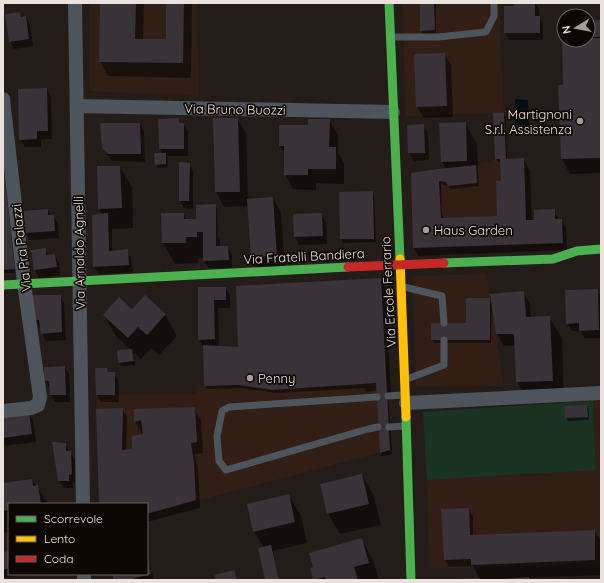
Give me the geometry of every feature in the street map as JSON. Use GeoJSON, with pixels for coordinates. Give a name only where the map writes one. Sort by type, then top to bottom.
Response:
{"type":"FeatureCollection","features":[{"type":"Feature","properties":{"kind":"street","name":"Via Arnaldo Agnelli"},"geometry":{"type":"LineString","coordinates":[[76,3],[83,503]]}},
{"type":"Feature","properties":{"kind":"street","name":"Via Ercole Ferrario"},"geometry":{"type":"LineString","coordinates":[[389,3],[406,399],[412,580]]}},
{"type":"Feature","properties":{"kind":"street","name":"Via Pra Palazzi"},"geometry":{"type":"LineString","coordinates":[[3,99],[24,283],[40,397],[38,405],[31,408],[3,411]]}},
{"type":"Feature","properties":{"kind":"street","name":"Via Bruno Buozzi"},"geometry":{"type":"LineString","coordinates":[[77,106],[393,112]]}},
{"type":"Feature","properties":{"kind":"street","name":"Via Fratelli Bandiera"},"geometry":{"type":"LineString","coordinates":[[3,284],[400,264],[553,259],[577,251],[601,249]]}},
{"type":"Feature","properties":{"kind":"street"},"geometry":{"type":"LineString","coordinates":[[406,399],[601,392]]}},
{"type":"Feature","properties":{"kind":"lane"},"geometry":{"type":"LineString","coordinates":[[390,37],[438,37],[486,32],[494,16],[494,3]]}},
{"type":"Feature","properties":{"kind":"lane"},"geometry":{"type":"LineString","coordinates":[[401,286],[442,296],[444,323]]}},
{"type":"Feature","properties":{"kind":"lane"},"geometry":{"type":"LineString","coordinates":[[405,380],[444,366],[444,340]]}},
{"type":"Feature","properties":{"kind":"lane"},"geometry":{"type":"LineString","coordinates":[[388,396],[406,399]]}},
{"type":"Feature","properties":{"kind":"lane"},"geometry":{"type":"LineString","coordinates":[[377,397],[229,407],[222,411],[217,436],[220,461],[226,470],[378,427]]}},
{"type":"Feature","properties":{"kind":"lane"},"geometry":{"type":"LineString","coordinates":[[389,426],[406,426]]}},
{"type":"Feature","properties":{"kind":"shaded area"},"geometry":{"type":"Polygon","coordinates":[[[89,3],[197,3],[199,96],[89,91],[89,3]]]}},
{"type":"Feature","properties":{"kind":"shaded area"},"geometry":{"type":"Polygon","coordinates":[[[402,3],[499,3],[504,113],[406,116],[402,3]]]}},
{"type":"Feature","properties":{"kind":"shaded area"},"geometry":{"type":"Polygon","coordinates":[[[515,99],[528,100],[529,125],[515,125],[515,99]]]}},
{"type":"Feature","properties":{"kind":"shaded area"},"geometry":{"type":"Polygon","coordinates":[[[524,158],[527,245],[413,248],[411,173],[476,165],[495,159],[524,158]]]}},
{"type":"Feature","properties":{"kind":"shaded area"},"geometry":{"type":"Polygon","coordinates":[[[487,274],[504,386],[416,387],[412,276],[487,274]]]}},
{"type":"Feature","properties":{"kind":"shaded area"},"geometry":{"type":"Polygon","coordinates":[[[381,278],[390,450],[148,514],[148,503],[99,503],[96,395],[197,393],[197,385],[204,385],[203,345],[238,347],[236,286],[381,278]]]}},
{"type":"Feature","properties":{"kind":"shaded area"},"geometry":{"type":"Polygon","coordinates":[[[593,401],[601,401],[601,569],[600,564],[429,569],[427,480],[596,470],[593,401]]]}},
{"type":"Feature","properties":{"kind":"green space"},"geometry":{"type":"Polygon","coordinates":[[[593,401],[596,470],[427,480],[423,412],[593,401]]]}},
{"type":"Feature","properties":{"kind":"building"},"geometry":{"type":"Polygon","coordinates":[[[100,3],[136,3],[135,39],[166,39],[166,3],[184,3],[183,63],[99,62],[100,3]]]}},
{"type":"Feature","properties":{"kind":"building"},"geometry":{"type":"Polygon","coordinates":[[[420,3],[434,3],[435,30],[420,31],[420,3]]]}},
{"type":"Feature","properties":{"kind":"building"},"geometry":{"type":"Polygon","coordinates":[[[514,3],[535,3],[535,16],[540,16],[540,33],[504,33],[504,6],[514,6],[514,3]]]}},
{"type":"Feature","properties":{"kind":"building"},"geometry":{"type":"Polygon","coordinates":[[[20,12],[21,17],[26,16],[29,39],[9,42],[5,14],[20,12]]]}},
{"type":"Feature","properties":{"kind":"building"},"geometry":{"type":"Polygon","coordinates":[[[596,20],[601,20],[601,37],[596,37],[596,20]]]}},
{"type":"Feature","properties":{"kind":"building","name":"Martignoni S.r.l. Assistenza"},"geometry":{"type":"Polygon","coordinates":[[[596,38],[601,38],[601,158],[561,159],[558,85],[563,85],[562,48],[596,48],[596,38]]]}},
{"type":"Feature","properties":{"kind":"building"},"geometry":{"type":"Polygon","coordinates":[[[445,53],[447,106],[416,107],[414,54],[445,53]]]}},
{"type":"Feature","properties":{"kind":"building"},"geometry":{"type":"Polygon","coordinates":[[[47,88],[48,131],[37,131],[37,139],[19,140],[18,89],[47,88]]]}},
{"type":"Feature","properties":{"kind":"building"},"geometry":{"type":"Polygon","coordinates":[[[493,113],[504,113],[506,159],[524,158],[526,220],[534,220],[534,210],[555,209],[555,219],[562,219],[563,243],[413,248],[411,173],[476,165],[477,183],[448,186],[446,182],[439,181],[441,218],[497,216],[496,181],[501,181],[500,159],[495,159],[493,113]]]}},
{"type":"Feature","properties":{"kind":"building"},"geometry":{"type":"Polygon","coordinates":[[[179,118],[179,123],[184,123],[184,149],[159,149],[158,119],[179,118]]]}},
{"type":"Feature","properties":{"kind":"building"},"geometry":{"type":"Polygon","coordinates":[[[213,118],[238,118],[240,192],[215,192],[213,118]]]}},
{"type":"Feature","properties":{"kind":"building"},"geometry":{"type":"Polygon","coordinates":[[[308,119],[330,119],[329,147],[336,147],[336,169],[308,169],[308,175],[284,175],[284,146],[279,146],[279,125],[308,125],[308,119]]]}},
{"type":"Feature","properties":{"kind":"building"},"geometry":{"type":"Polygon","coordinates":[[[466,122],[467,161],[441,162],[439,123],[466,122]]]}},
{"type":"Feature","properties":{"kind":"building"},"geometry":{"type":"Polygon","coordinates":[[[100,123],[140,123],[141,154],[108,154],[102,148],[100,123]]]}},
{"type":"Feature","properties":{"kind":"building"},"geometry":{"type":"Polygon","coordinates":[[[424,124],[425,153],[408,153],[407,125],[424,124]]]}},
{"type":"Feature","properties":{"kind":"building"},"geometry":{"type":"Polygon","coordinates":[[[154,153],[166,153],[166,164],[155,165],[154,153]]]}},
{"type":"Feature","properties":{"kind":"building"},"geometry":{"type":"Polygon","coordinates":[[[179,162],[190,163],[189,201],[179,201],[179,162]]]}},
{"type":"Feature","properties":{"kind":"building"},"geometry":{"type":"Polygon","coordinates":[[[97,166],[120,166],[122,208],[98,209],[97,166]]]}},
{"type":"Feature","properties":{"kind":"building"},"geometry":{"type":"Polygon","coordinates":[[[3,171],[15,269],[3,270],[3,171]]]}},
{"type":"Feature","properties":{"kind":"building"},"geometry":{"type":"Polygon","coordinates":[[[373,191],[374,239],[340,239],[339,192],[373,191]]]}},
{"type":"Feature","properties":{"kind":"building"},"geometry":{"type":"Polygon","coordinates":[[[273,197],[277,256],[251,258],[247,199],[273,197]]]}},
{"type":"Feature","properties":{"kind":"building"},"geometry":{"type":"Polygon","coordinates":[[[216,204],[216,246],[228,246],[229,260],[203,261],[203,232],[197,232],[197,237],[186,237],[186,243],[162,243],[161,213],[184,213],[184,219],[196,219],[196,205],[216,204]]]}},
{"type":"Feature","properties":{"kind":"building"},"geometry":{"type":"Polygon","coordinates":[[[48,209],[48,215],[54,215],[55,231],[25,233],[23,211],[48,209]]]}},
{"type":"Feature","properties":{"kind":"building"},"geometry":{"type":"Polygon","coordinates":[[[108,213],[109,251],[128,249],[129,265],[93,267],[92,215],[108,213]]]}},
{"type":"Feature","properties":{"kind":"building"},"geometry":{"type":"Polygon","coordinates":[[[322,213],[323,236],[294,237],[293,214],[322,213]]]}},
{"type":"Feature","properties":{"kind":"building"},"geometry":{"type":"Polygon","coordinates":[[[46,248],[46,255],[55,254],[57,267],[34,270],[31,250],[46,248]]]}},
{"type":"Feature","properties":{"kind":"building"},"geometry":{"type":"Polygon","coordinates":[[[381,278],[390,450],[380,453],[376,383],[273,390],[238,385],[204,386],[203,345],[238,347],[236,286],[381,278]]]}},
{"type":"Feature","properties":{"kind":"building"},"geometry":{"type":"Polygon","coordinates":[[[198,287],[226,287],[226,300],[214,300],[215,339],[198,340],[198,287]]]}},
{"type":"Feature","properties":{"kind":"building"},"geometry":{"type":"Polygon","coordinates":[[[598,289],[599,330],[579,331],[579,323],[566,324],[565,290],[598,289]]]}},
{"type":"Feature","properties":{"kind":"building"},"geometry":{"type":"Polygon","coordinates":[[[524,291],[526,317],[550,316],[553,381],[516,382],[514,334],[496,334],[490,294],[524,291]]]}},
{"type":"Feature","properties":{"kind":"building"},"geometry":{"type":"Polygon","coordinates":[[[32,295],[61,295],[62,332],[41,334],[39,320],[34,320],[32,295]]]}},
{"type":"Feature","properties":{"kind":"building"},"geometry":{"type":"Polygon","coordinates":[[[145,295],[166,314],[147,335],[138,327],[128,338],[103,315],[119,297],[132,309],[145,295]]]}},
{"type":"Feature","properties":{"kind":"building"},"geometry":{"type":"Polygon","coordinates":[[[466,298],[490,298],[490,340],[431,340],[431,323],[466,323],[466,298]]]}},
{"type":"Feature","properties":{"kind":"building"},"geometry":{"type":"Polygon","coordinates":[[[132,349],[134,361],[118,363],[117,350],[132,349]]]}},
{"type":"Feature","properties":{"kind":"building"},"geometry":{"type":"Polygon","coordinates":[[[65,366],[66,395],[50,395],[49,381],[44,381],[44,367],[65,366]]]}},
{"type":"Feature","properties":{"kind":"building"},"geometry":{"type":"Polygon","coordinates":[[[95,368],[107,368],[108,372],[115,372],[115,395],[96,395],[95,368]]]}},
{"type":"Feature","properties":{"kind":"building"},"geometry":{"type":"Polygon","coordinates":[[[587,405],[588,417],[565,418],[564,406],[587,405]]]}},
{"type":"Feature","properties":{"kind":"building"},"geometry":{"type":"Polygon","coordinates":[[[195,407],[197,442],[191,443],[194,463],[196,500],[148,514],[148,503],[99,503],[96,409],[123,408],[122,450],[132,449],[132,436],[143,434],[141,420],[134,422],[134,409],[195,407]]]}},
{"type":"Feature","properties":{"kind":"building"},"geometry":{"type":"Polygon","coordinates":[[[29,412],[32,434],[3,438],[3,415],[29,412]]]}},
{"type":"Feature","properties":{"kind":"building"},"geometry":{"type":"Polygon","coordinates":[[[52,442],[66,443],[66,451],[71,451],[72,474],[69,475],[69,481],[58,481],[52,442]]]}},
{"type":"Feature","properties":{"kind":"building"},"geometry":{"type":"Polygon","coordinates":[[[362,474],[369,504],[327,514],[320,484],[362,474]]]}},
{"type":"Feature","properties":{"kind":"building"},"geometry":{"type":"Polygon","coordinates":[[[32,479],[33,486],[38,485],[41,503],[8,503],[8,510],[3,511],[3,483],[32,479]]]}},
{"type":"Feature","properties":{"kind":"building"},"geometry":{"type":"Polygon","coordinates":[[[289,494],[295,522],[253,532],[247,504],[289,494]]]}},
{"type":"Feature","properties":{"kind":"building"},"geometry":{"type":"Polygon","coordinates":[[[469,508],[470,535],[595,530],[595,560],[471,565],[471,559],[444,560],[441,509],[469,508]]]}},
{"type":"Feature","properties":{"kind":"building"},"geometry":{"type":"Polygon","coordinates":[[[362,538],[369,563],[354,567],[358,580],[326,580],[325,577],[313,580],[310,568],[313,567],[309,553],[362,538]]]}},
{"type":"Feature","properties":{"kind":"building"},"geometry":{"type":"Polygon","coordinates":[[[271,545],[279,580],[265,580],[258,548],[271,545]]]}},
{"type":"Feature","properties":{"kind":"building"},"geometry":{"type":"Polygon","coordinates":[[[8,551],[8,568],[3,570],[3,552],[8,551]]]}},
{"type":"Feature","properties":{"kind":"building"},"geometry":{"type":"Polygon","coordinates":[[[148,563],[151,574],[148,575],[148,563]]]}},
{"type":"Feature","properties":{"kind":"building"},"geometry":{"type":"Polygon","coordinates":[[[234,570],[237,580],[216,580],[215,575],[234,570]]]}},
{"type":"Feature","properties":{"kind":"building"},"geometry":{"type":"Polygon","coordinates":[[[112,575],[147,575],[129,580],[114,580],[112,575]]]}},
{"type":"Feature","properties":{"kind":"building"},"geometry":{"type":"Polygon","coordinates":[[[529,577],[529,580],[503,580],[503,579],[529,577]]]}},
{"type":"Feature","properties":{"kind":"building"},"geometry":{"type":"Polygon","coordinates":[[[480,578],[480,580],[457,580],[457,579],[480,578]]]}},
{"type":"Feature","properties":{"kind":"traffic: fast"},"geometry":{"type":"LineString","coordinates":[[389,3],[400,259]]}},
{"type":"Feature","properties":{"kind":"traffic: fast"},"geometry":{"type":"LineString","coordinates":[[444,263],[553,259],[577,251],[601,249]]}},
{"type":"Feature","properties":{"kind":"traffic: fast"},"geometry":{"type":"LineString","coordinates":[[3,285],[348,267]]}},
{"type":"Feature","properties":{"kind":"traffic: fast"},"geometry":{"type":"LineString","coordinates":[[406,417],[411,580]]}},
{"type":"Feature","properties":{"kind":"traffic: slow"},"geometry":{"type":"LineString","coordinates":[[400,259],[406,417]]}},
{"type":"Feature","properties":{"kind":"traffic: jam"},"geometry":{"type":"LineString","coordinates":[[348,267],[444,263]]}},
{"type":"Feature","properties":{"kind":"place","name":"Martignoni S.r.l. Assistenza"},"geometry":{"type":"Point","coordinates":[580,121]}},
{"type":"Feature","properties":{"kind":"place","name":"Haus Garden"},"geometry":{"type":"Point","coordinates":[426,230]}},
{"type":"Feature","properties":{"kind":"place","name":"Penny"},"geometry":{"type":"Point","coordinates":[250,378]}}]}
